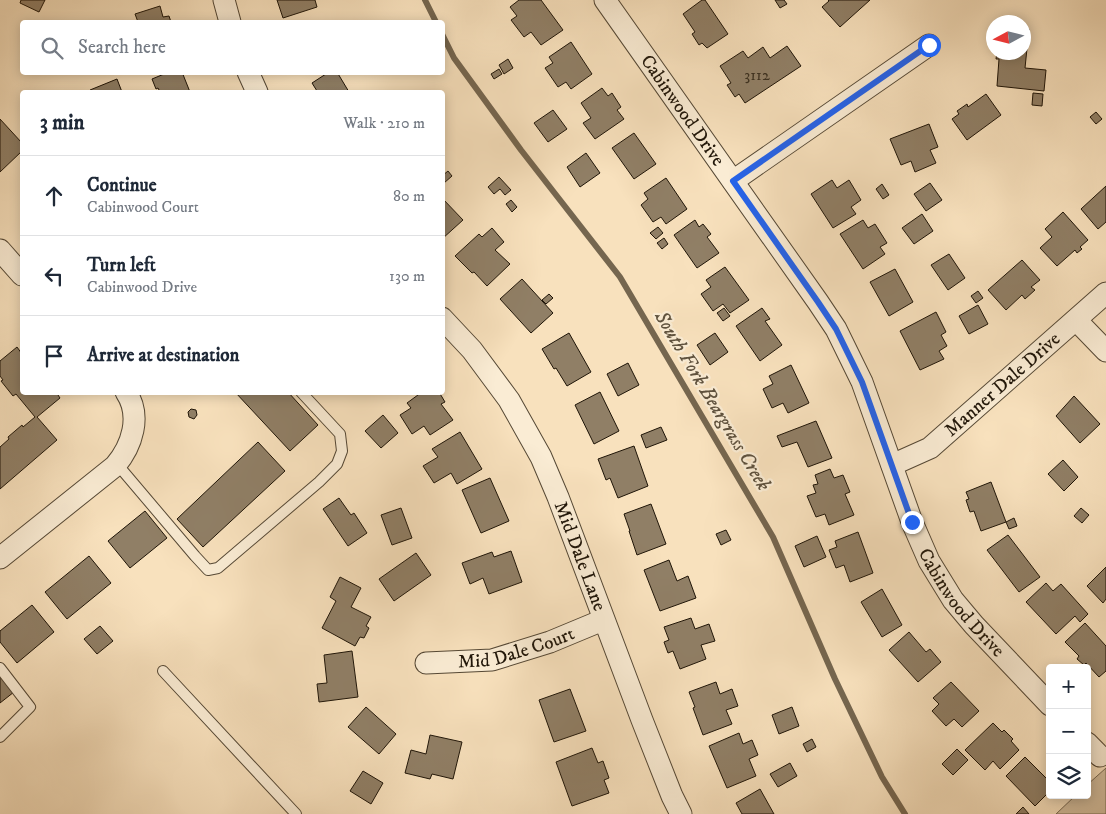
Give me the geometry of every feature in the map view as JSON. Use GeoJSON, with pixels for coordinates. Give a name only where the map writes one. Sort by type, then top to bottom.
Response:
{"type":"FeatureCollection","features":[{"type":"Feature","properties":{"kind":"street"},"geometry":{"type":"LineString","coordinates":[[224,0],[229,20]]}},
{"type":"Feature","properties":{"kind":"street","name":"Cabinwood Drive"},"geometry":{"type":"LineString","coordinates":[[606,0],[836,329],[862,382],[912,522],[929,561],[953,600],[974,625],[1046,701]]}},
{"type":"Feature","properties":{"kind":"street"},"geometry":{"type":"LineString","coordinates":[[733,181],[929,45]]}},
{"type":"Feature","properties":{"kind":"street"},"geometry":{"type":"LineString","coordinates":[[249,75],[256,90]]}},
{"type":"Feature","properties":{"kind":"street"},"geometry":{"type":"LineString","coordinates":[[0,250],[20,273]]}},
{"type":"Feature","properties":{"kind":"street","name":"Manner Dale Drive"},"geometry":{"type":"LineString","coordinates":[[892,466],[930,448],[1106,293]]}},
{"type":"Feature","properties":{"kind":"street"},"geometry":{"type":"LineString","coordinates":[[1076,320],[1106,351]]}},
{"type":"Feature","properties":{"kind":"street","name":"Mid Dale Lane"},"geometry":{"type":"LineString","coordinates":[[445,321],[472,350],[509,400],[541,457],[680,814]]}},
{"type":"Feature","properties":{"kind":"street"},"geometry":{"type":"LineString","coordinates":[[0,558],[117,464],[124,456],[134,430],[130,395]]}},
{"type":"Feature","properties":{"kind":"street","name":"Mid Dale Court"},"geometry":{"type":"LineString","coordinates":[[426,663],[492,660],[550,642],[603,620]]}},
{"type":"Feature","properties":{"kind":"lane"},"geometry":{"type":"LineString","coordinates":[[117,464],[208,570],[218,568],[319,482],[337,464],[342,451],[340,434],[304,395]]}},
{"type":"Feature","properties":{"kind":"lane"},"geometry":{"type":"LineString","coordinates":[[0,668],[30,707],[0,737]]}},
{"type":"Feature","properties":{"kind":"lane"},"geometry":{"type":"LineString","coordinates":[[164,671],[296,814]]}},
{"type":"Feature","properties":{"kind":"shaded area"},"geometry":{"type":"Polygon","coordinates":[[[1106,768],[1106,814],[1056,814],[1072,799],[1091,799],[1091,781],[1106,768]]]}},
{"type":"Feature","properties":{"kind":"building"},"geometry":{"type":"Polygon","coordinates":[[[21,0],[45,0],[39,12],[20,3],[21,0]]]}},
{"type":"Feature","properties":{"kind":"building"},"geometry":{"type":"Polygon","coordinates":[[[277,0],[315,0],[317,7],[283,18],[277,0]]]}},
{"type":"Feature","properties":{"kind":"building"},"geometry":{"type":"Polygon","coordinates":[[[519,0],[541,0],[563,30],[541,45],[531,32],[524,37],[511,20],[517,16],[510,7],[519,0]]]}},
{"type":"Feature","properties":{"kind":"building"},"geometry":{"type":"Polygon","coordinates":[[[702,0],[705,0],[728,34],[707,48],[702,43],[699,45],[692,34],[695,32],[683,14],[702,0]]]}},
{"type":"Feature","properties":{"kind":"building"},"geometry":{"type":"Polygon","coordinates":[[[775,0],[784,0],[787,4],[780,8],[775,0]]]}},
{"type":"Feature","properties":{"kind":"building"},"geometry":{"type":"Polygon","coordinates":[[[828,0],[870,0],[840,27],[822,7],[828,0]]]}},
{"type":"Feature","properties":{"kind":"building"},"geometry":{"type":"Polygon","coordinates":[[[160,6],[163,17],[169,16],[170,20],[137,20],[135,14],[160,6]]]}},
{"type":"Feature","properties":{"kind":"building"},"geometry":{"type":"Polygon","coordinates":[[[571,42],[592,74],[571,89],[566,82],[558,87],[545,68],[553,63],[549,57],[571,42]]]}},
{"type":"Feature","properties":{"kind":"building"},"geometry":{"type":"Polygon","coordinates":[[[787,46],[801,66],[745,103],[739,94],[735,97],[727,85],[731,83],[720,66],[743,51],[748,58],[763,47],[770,58],[787,46]]]}},
{"type":"Feature","properties":{"kind":"building"},"geometry":{"type":"Polygon","coordinates":[[[508,59],[513,68],[504,74],[499,65],[508,59]]]}},
{"type":"Feature","properties":{"kind":"building"},"geometry":{"type":"Polygon","coordinates":[[[999,60],[1026,60],[1025,68],[1046,70],[1044,91],[997,86],[999,60]]]}},
{"type":"Feature","properties":{"kind":"building"},"geometry":{"type":"Polygon","coordinates":[[[499,69],[502,74],[494,79],[491,74],[499,69]]]}},
{"type":"Feature","properties":{"kind":"building"},"geometry":{"type":"Polygon","coordinates":[[[162,75],[183,75],[189,90],[159,90],[158,88],[156,89],[152,79],[162,75]]]}},
{"type":"Feature","properties":{"kind":"building"},"geometry":{"type":"Polygon","coordinates":[[[324,75],[339,75],[348,90],[316,90],[312,83],[324,75]]]}},
{"type":"Feature","properties":{"kind":"building"},"geometry":{"type":"Polygon","coordinates":[[[117,79],[121,90],[90,90],[117,79]]]}},
{"type":"Feature","properties":{"kind":"building"},"geometry":{"type":"Polygon","coordinates":[[[602,88],[608,96],[612,93],[621,107],[617,110],[624,119],[595,139],[583,123],[591,118],[581,103],[602,88]]]}},
{"type":"Feature","properties":{"kind":"building"},"geometry":{"type":"Polygon","coordinates":[[[1033,93],[1043,94],[1042,106],[1032,105],[1033,93]]]}},
{"type":"Feature","properties":{"kind":"building"},"geometry":{"type":"Polygon","coordinates":[[[986,94],[1001,115],[967,140],[952,119],[959,114],[957,111],[967,104],[968,107],[986,94]]]}},
{"type":"Feature","properties":{"kind":"building"},"geometry":{"type":"Polygon","coordinates":[[[553,110],[567,129],[548,142],[534,123],[553,110]]]}},
{"type":"Feature","properties":{"kind":"building"},"geometry":{"type":"Polygon","coordinates":[[[1096,112],[1102,119],[1096,124],[1090,117],[1096,112]]]}},
{"type":"Feature","properties":{"kind":"building"},"geometry":{"type":"Polygon","coordinates":[[[0,119],[20,141],[20,153],[0,172],[0,119]]]}},
{"type":"Feature","properties":{"kind":"building"},"geometry":{"type":"Polygon","coordinates":[[[929,124],[938,147],[930,150],[936,163],[915,172],[911,161],[901,165],[890,139],[929,124]]]}},
{"type":"Feature","properties":{"kind":"building"},"geometry":{"type":"Polygon","coordinates":[[[634,133],[656,164],[634,179],[612,148],[634,133]]]}},
{"type":"Feature","properties":{"kind":"building"},"geometry":{"type":"Polygon","coordinates":[[[586,153],[600,173],[580,187],[567,167],[586,153]]]}},
{"type":"Feature","properties":{"kind":"building"},"geometry":{"type":"Polygon","coordinates":[[[448,171],[452,176],[445,182],[445,174],[448,171]]]}},
{"type":"Feature","properties":{"kind":"building"},"geometry":{"type":"Polygon","coordinates":[[[499,177],[511,190],[505,195],[500,189],[494,194],[488,187],[499,177]]]}},
{"type":"Feature","properties":{"kind":"building"},"geometry":{"type":"Polygon","coordinates":[[[666,178],[687,209],[666,224],[661,217],[653,222],[641,205],[648,199],[644,193],[666,178]]]}},
{"type":"Feature","properties":{"kind":"building"},"geometry":{"type":"Polygon","coordinates":[[[832,180],[837,188],[849,180],[861,200],[851,207],[856,214],[833,228],[811,194],[832,180]]]}},
{"type":"Feature","properties":{"kind":"building"},"geometry":{"type":"Polygon","coordinates":[[[930,183],[942,200],[926,211],[914,194],[930,183]]]}},
{"type":"Feature","properties":{"kind":"building"},"geometry":{"type":"Polygon","coordinates":[[[882,184],[889,195],[883,199],[876,189],[882,184]]]}},
{"type":"Feature","properties":{"kind":"building"},"geometry":{"type":"Polygon","coordinates":[[[1106,186],[1106,222],[1098,229],[1081,209],[1106,186]]]}},
{"type":"Feature","properties":{"kind":"building"},"geometry":{"type":"Polygon","coordinates":[[[511,200],[517,207],[512,212],[506,204],[511,200]]]}},
{"type":"Feature","properties":{"kind":"building"},"geometry":{"type":"Polygon","coordinates":[[[445,201],[463,220],[445,236],[445,201]]]}},
{"type":"Feature","properties":{"kind":"building"},"geometry":{"type":"Polygon","coordinates":[[[1063,212],[1088,240],[1080,247],[1082,249],[1077,253],[1075,250],[1057,266],[1040,248],[1052,237],[1045,229],[1063,212]]]}},
{"type":"Feature","properties":{"kind":"building"},"geometry":{"type":"Polygon","coordinates":[[[922,214],[933,231],[914,244],[902,228],[922,214]]]}},
{"type":"Feature","properties":{"kind":"building"},"geometry":{"type":"Polygon","coordinates":[[[695,220],[699,227],[703,224],[711,234],[707,237],[719,253],[697,268],[674,235],[695,220]]]}},
{"type":"Feature","properties":{"kind":"building"},"geometry":{"type":"Polygon","coordinates":[[[863,220],[868,228],[875,224],[887,243],[880,247],[885,254],[863,269],[840,234],[863,220]]]}},
{"type":"Feature","properties":{"kind":"building"},"geometry":{"type":"Polygon","coordinates":[[[658,227],[663,233],[656,239],[650,233],[658,227]]]}},
{"type":"Feature","properties":{"kind":"building"},"geometry":{"type":"Polygon","coordinates":[[[492,228],[504,242],[495,250],[510,264],[487,286],[455,256],[479,234],[482,237],[492,228]]]}},
{"type":"Feature","properties":{"kind":"building"},"geometry":{"type":"Polygon","coordinates":[[[664,238],[668,244],[662,249],[657,243],[664,238]]]}},
{"type":"Feature","properties":{"kind":"building"},"geometry":{"type":"Polygon","coordinates":[[[949,254],[965,278],[948,290],[931,265],[949,254]]]}},
{"type":"Feature","properties":{"kind":"building"},"geometry":{"type":"Polygon","coordinates":[[[1022,260],[1040,280],[1031,287],[1035,290],[1025,299],[1022,295],[1006,310],[988,290],[1022,260]]]}},
{"type":"Feature","properties":{"kind":"building"},"geometry":{"type":"Polygon","coordinates":[[[725,267],[749,300],[730,313],[723,304],[713,311],[701,294],[711,287],[706,280],[725,267]]]}},
{"type":"Feature","properties":{"kind":"building"},"geometry":{"type":"Polygon","coordinates":[[[895,269],[913,302],[889,316],[870,282],[895,269]]]}},
{"type":"Feature","properties":{"kind":"building"},"geometry":{"type":"Polygon","coordinates":[[[522,279],[553,313],[531,333],[500,299],[522,279]]]}},
{"type":"Feature","properties":{"kind":"building"},"geometry":{"type":"Polygon","coordinates":[[[978,291],[983,298],[976,303],[971,296],[978,291]]]}},
{"type":"Feature","properties":{"kind":"building"},"geometry":{"type":"Polygon","coordinates":[[[549,294],[553,298],[546,304],[542,300],[549,294]]]}},
{"type":"Feature","properties":{"kind":"building"},"geometry":{"type":"Polygon","coordinates":[[[978,305],[988,324],[969,334],[959,316],[978,305]]]}},
{"type":"Feature","properties":{"kind":"building"},"geometry":{"type":"Polygon","coordinates":[[[724,308],[730,316],[723,321],[717,313],[724,308]]]}},
{"type":"Feature","properties":{"kind":"building"},"geometry":{"type":"Polygon","coordinates":[[[762,308],[770,319],[765,321],[782,345],[760,361],[736,326],[762,308]]]}},
{"type":"Feature","properties":{"kind":"building"},"geometry":{"type":"Polygon","coordinates":[[[936,312],[946,332],[941,335],[947,346],[939,351],[944,359],[920,370],[900,331],[936,312]]]}},
{"type":"Feature","properties":{"kind":"building"},"geometry":{"type":"Polygon","coordinates":[[[569,333],[591,372],[567,386],[542,349],[569,333]]]}},
{"type":"Feature","properties":{"kind":"building"},"geometry":{"type":"Polygon","coordinates":[[[715,333],[728,352],[710,365],[697,345],[715,333]]]}},
{"type":"Feature","properties":{"kind":"building"},"geometry":{"type":"Polygon","coordinates":[[[17,347],[20,351],[20,395],[58,395],[60,398],[37,417],[57,440],[0,489],[0,447],[22,425],[23,427],[35,417],[16,394],[13,396],[1,381],[3,380],[0,376],[0,361],[17,347]]]}},
{"type":"Feature","properties":{"kind":"building"},"geometry":{"type":"Polygon","coordinates":[[[628,363],[639,385],[618,396],[607,374],[628,363]]]}},
{"type":"Feature","properties":{"kind":"building"},"geometry":{"type":"Polygon","coordinates":[[[791,365],[809,403],[788,413],[783,403],[772,408],[763,389],[773,384],[769,376],[791,365]]]}},
{"type":"Feature","properties":{"kind":"building"},"geometry":{"type":"Polygon","coordinates":[[[600,392],[619,431],[594,444],[575,405],[600,392]]]}},
{"type":"Feature","properties":{"kind":"building"},"geometry":{"type":"Polygon","coordinates":[[[238,395],[291,395],[318,425],[290,451],[238,395]]]}},
{"type":"Feature","properties":{"kind":"building"},"geometry":{"type":"Polygon","coordinates":[[[418,395],[441,395],[445,402],[441,404],[453,420],[430,435],[424,426],[412,434],[400,415],[411,408],[407,403],[418,395]]]}},
{"type":"Feature","properties":{"kind":"building"},"geometry":{"type":"Polygon","coordinates":[[[1074,396],[1100,424],[1080,443],[1056,416],[1074,396]]]}},
{"type":"Feature","properties":{"kind":"building"},"geometry":{"type":"Polygon","coordinates":[[[191,409],[196,410],[197,415],[194,419],[189,417],[188,412],[191,409]]]}},
{"type":"Feature","properties":{"kind":"building"},"geometry":{"type":"Polygon","coordinates":[[[383,415],[398,433],[381,448],[365,431],[383,415]]]}},
{"type":"Feature","properties":{"kind":"building"},"geometry":{"type":"Polygon","coordinates":[[[816,421],[832,458],[808,467],[797,442],[782,447],[777,436],[816,421]]]}},
{"type":"Feature","properties":{"kind":"building"},"geometry":{"type":"Polygon","coordinates":[[[661,427],[667,440],[646,448],[641,435],[661,427]]]}},
{"type":"Feature","properties":{"kind":"building"},"geometry":{"type":"Polygon","coordinates":[[[460,432],[482,469],[457,484],[451,473],[434,483],[423,466],[438,457],[432,449],[460,432]]]}},
{"type":"Feature","properties":{"kind":"building"},"geometry":{"type":"Polygon","coordinates":[[[258,442],[285,471],[203,547],[177,519],[258,442]]]}},
{"type":"Feature","properties":{"kind":"building"},"geometry":{"type":"Polygon","coordinates":[[[634,446],[648,486],[618,498],[610,478],[606,480],[598,459],[634,446]]]}},
{"type":"Feature","properties":{"kind":"building"},"geometry":{"type":"Polygon","coordinates":[[[1063,460],[1078,477],[1064,491],[1048,474],[1063,460]]]}},
{"type":"Feature","properties":{"kind":"building"},"geometry":{"type":"Polygon","coordinates":[[[830,469],[834,478],[843,475],[850,492],[845,494],[854,515],[829,525],[825,514],[816,517],[807,496],[816,493],[813,485],[818,484],[815,475],[830,469]]]}},
{"type":"Feature","properties":{"kind":"building"},"geometry":{"type":"Polygon","coordinates":[[[490,478],[509,521],[481,533],[462,490],[490,478]]]}},
{"type":"Feature","properties":{"kind":"building"},"geometry":{"type":"Polygon","coordinates":[[[991,482],[1006,522],[981,531],[974,511],[970,512],[966,500],[969,499],[966,492],[991,482]]]}},
{"type":"Feature","properties":{"kind":"building"},"geometry":{"type":"Polygon","coordinates":[[[339,498],[351,515],[354,513],[367,533],[348,546],[323,509],[339,498]]]}},
{"type":"Feature","properties":{"kind":"building"},"geometry":{"type":"Polygon","coordinates":[[[651,504],[666,544],[637,555],[624,514],[651,504]]]}},
{"type":"Feature","properties":{"kind":"building"},"geometry":{"type":"Polygon","coordinates":[[[401,508],[412,538],[392,545],[381,515],[401,508]]]}},
{"type":"Feature","properties":{"kind":"building"},"geometry":{"type":"Polygon","coordinates":[[[1081,508],[1089,515],[1082,523],[1074,516],[1081,508]]]}},
{"type":"Feature","properties":{"kind":"building"},"geometry":{"type":"Polygon","coordinates":[[[145,511],[167,538],[130,568],[108,541],[145,511]]]}},
{"type":"Feature","properties":{"kind":"building"},"geometry":{"type":"Polygon","coordinates":[[[1014,518],[1017,526],[1009,529],[1006,522],[1014,518]]]}},
{"type":"Feature","properties":{"kind":"building"},"geometry":{"type":"Polygon","coordinates":[[[726,530],[731,540],[721,545],[716,534],[726,530]]]}},
{"type":"Feature","properties":{"kind":"building"},"geometry":{"type":"Polygon","coordinates":[[[858,532],[873,573],[850,582],[844,565],[836,568],[829,550],[837,547],[835,541],[858,532]]]}},
{"type":"Feature","properties":{"kind":"building"},"geometry":{"type":"Polygon","coordinates":[[[1008,535],[1040,577],[1019,592],[987,550],[1008,535]]]}},
{"type":"Feature","properties":{"kind":"building"},"geometry":{"type":"Polygon","coordinates":[[[817,536],[826,557],[804,567],[795,546],[817,536]]]}},
{"type":"Feature","properties":{"kind":"building"},"geometry":{"type":"Polygon","coordinates":[[[511,551],[522,582],[489,594],[483,578],[470,584],[462,563],[492,552],[494,557],[511,551]]]}},
{"type":"Feature","properties":{"kind":"building"},"geometry":{"type":"Polygon","coordinates":[[[416,553],[431,575],[394,601],[379,579],[416,553]]]}},
{"type":"Feature","properties":{"kind":"building"},"geometry":{"type":"Polygon","coordinates":[[[89,556],[111,583],[67,619],[45,592],[89,556]]]}},
{"type":"Feature","properties":{"kind":"building"},"geometry":{"type":"Polygon","coordinates":[[[669,560],[677,581],[688,576],[696,598],[660,611],[644,570],[669,560]]]}},
{"type":"Feature","properties":{"kind":"building"},"geometry":{"type":"Polygon","coordinates":[[[1106,567],[1106,599],[1103,603],[1087,586],[1106,567]]]}},
{"type":"Feature","properties":{"kind":"building"},"geometry":{"type":"Polygon","coordinates":[[[340,577],[361,588],[351,607],[371,617],[366,626],[369,628],[364,638],[360,637],[355,646],[322,628],[336,601],[330,597],[340,577]]]}},
{"type":"Feature","properties":{"kind":"building"},"geometry":{"type":"Polygon","coordinates":[[[1046,583],[1053,591],[1061,584],[1088,614],[1080,622],[1075,616],[1056,634],[1026,602],[1046,583]]]}},
{"type":"Feature","properties":{"kind":"building"},"geometry":{"type":"Polygon","coordinates":[[[882,589],[902,625],[882,637],[861,602],[882,589]]]}},
{"type":"Feature","properties":{"kind":"building"},"geometry":{"type":"Polygon","coordinates":[[[32,605],[54,632],[17,663],[0,642],[0,631],[32,605]]]}},
{"type":"Feature","properties":{"kind":"building"},"geometry":{"type":"Polygon","coordinates":[[[691,618],[695,629],[709,624],[715,641],[701,645],[706,659],[680,669],[673,651],[668,653],[664,642],[669,640],[664,627],[691,618]]]}},
{"type":"Feature","properties":{"kind":"building"},"geometry":{"type":"Polygon","coordinates":[[[1085,623],[1106,646],[1106,671],[1099,677],[1091,668],[1091,664],[1083,664],[1077,659],[1079,656],[1065,642],[1085,623]]]}},
{"type":"Feature","properties":{"kind":"building"},"geometry":{"type":"Polygon","coordinates":[[[100,626],[113,641],[97,654],[84,639],[100,626]]]}},
{"type":"Feature","properties":{"kind":"building"},"geometry":{"type":"Polygon","coordinates":[[[909,632],[926,652],[930,649],[941,662],[918,682],[889,650],[909,632]]]}},
{"type":"Feature","properties":{"kind":"building"},"geometry":{"type":"Polygon","coordinates":[[[352,651],[358,697],[319,702],[317,684],[327,683],[324,655],[352,651]]]}},
{"type":"Feature","properties":{"kind":"building"},"geometry":{"type":"Polygon","coordinates":[[[0,675],[14,692],[0,703],[0,675]]]}},
{"type":"Feature","properties":{"kind":"building"},"geometry":{"type":"Polygon","coordinates":[[[716,682],[720,694],[732,689],[738,706],[726,710],[732,724],[703,735],[689,692],[716,682]]]}},
{"type":"Feature","properties":{"kind":"building"},"geometry":{"type":"Polygon","coordinates":[[[951,682],[979,711],[962,727],[954,719],[946,726],[932,711],[939,704],[933,698],[951,682]]]}},
{"type":"Feature","properties":{"kind":"building"},"geometry":{"type":"Polygon","coordinates":[[[570,689],[586,731],[554,742],[539,700],[570,689]]]}},
{"type":"Feature","properties":{"kind":"building"},"geometry":{"type":"Polygon","coordinates":[[[366,707],[396,734],[379,754],[348,727],[366,707]]]}},
{"type":"Feature","properties":{"kind":"building"},"geometry":{"type":"Polygon","coordinates":[[[792,707],[799,726],[779,734],[772,715],[792,707]]]}},
{"type":"Feature","properties":{"kind":"building"},"geometry":{"type":"Polygon","coordinates":[[[993,723],[1013,739],[1011,741],[1019,750],[1000,769],[993,761],[985,770],[965,750],[993,723]]]}},
{"type":"Feature","properties":{"kind":"building"},"geometry":{"type":"Polygon","coordinates":[[[739,733],[743,744],[752,740],[758,755],[749,759],[756,776],[727,788],[709,746],[739,733]]]}},
{"type":"Feature","properties":{"kind":"building"},"geometry":{"type":"Polygon","coordinates":[[[430,735],[462,742],[453,779],[432,774],[430,779],[405,773],[411,750],[426,754],[430,735]]]}},
{"type":"Feature","properties":{"kind":"building"},"geometry":{"type":"Polygon","coordinates":[[[812,739],[816,747],[807,752],[803,744],[812,739]]]}},
{"type":"Feature","properties":{"kind":"building"},"geometry":{"type":"Polygon","coordinates":[[[592,748],[598,763],[603,761],[609,778],[604,780],[609,793],[572,806],[556,762],[592,748]]]}},
{"type":"Feature","properties":{"kind":"building"},"geometry":{"type":"Polygon","coordinates":[[[957,749],[968,760],[953,775],[942,764],[957,749]]]}},
{"type":"Feature","properties":{"kind":"building"},"geometry":{"type":"Polygon","coordinates":[[[1025,757],[1046,778],[1046,795],[1035,806],[1006,776],[1025,757]]]}},
{"type":"Feature","properties":{"kind":"building"},"geometry":{"type":"Polygon","coordinates":[[[790,763],[797,776],[778,787],[770,774],[790,763]]]}},
{"type":"Feature","properties":{"kind":"building"},"geometry":{"type":"Polygon","coordinates":[[[363,771],[383,783],[371,804],[350,791],[363,771]]]}},
{"type":"Feature","properties":{"kind":"building"},"geometry":{"type":"Polygon","coordinates":[[[760,789],[774,814],[742,814],[736,803],[760,789]]]}},
{"type":"Feature","properties":{"kind":"building"},"geometry":{"type":"Polygon","coordinates":[[[1023,807],[1029,814],[1016,814],[1023,807]]]}},
{"type":"Feature","properties":{"kind":"waterway","name":"South Fork Beargrass Creek"},"geometry":{"type":"LineString","coordinates":[[425,0],[435,20]]}},
{"type":"Feature","properties":{"kind":"waterway","name":"South Fork Beargrass Creek"},"geometry":{"type":"LineString","coordinates":[[445,40],[454,58],[521,150],[620,277],[773,537],[835,679],[882,777],[905,814]]}},
{"type":"Feature","properties":{"kind":"route"},"geometry":{"type":"LineString","coordinates":[[912,522],[862,382],[836,329],[733,181],[929,45]]}}]}
